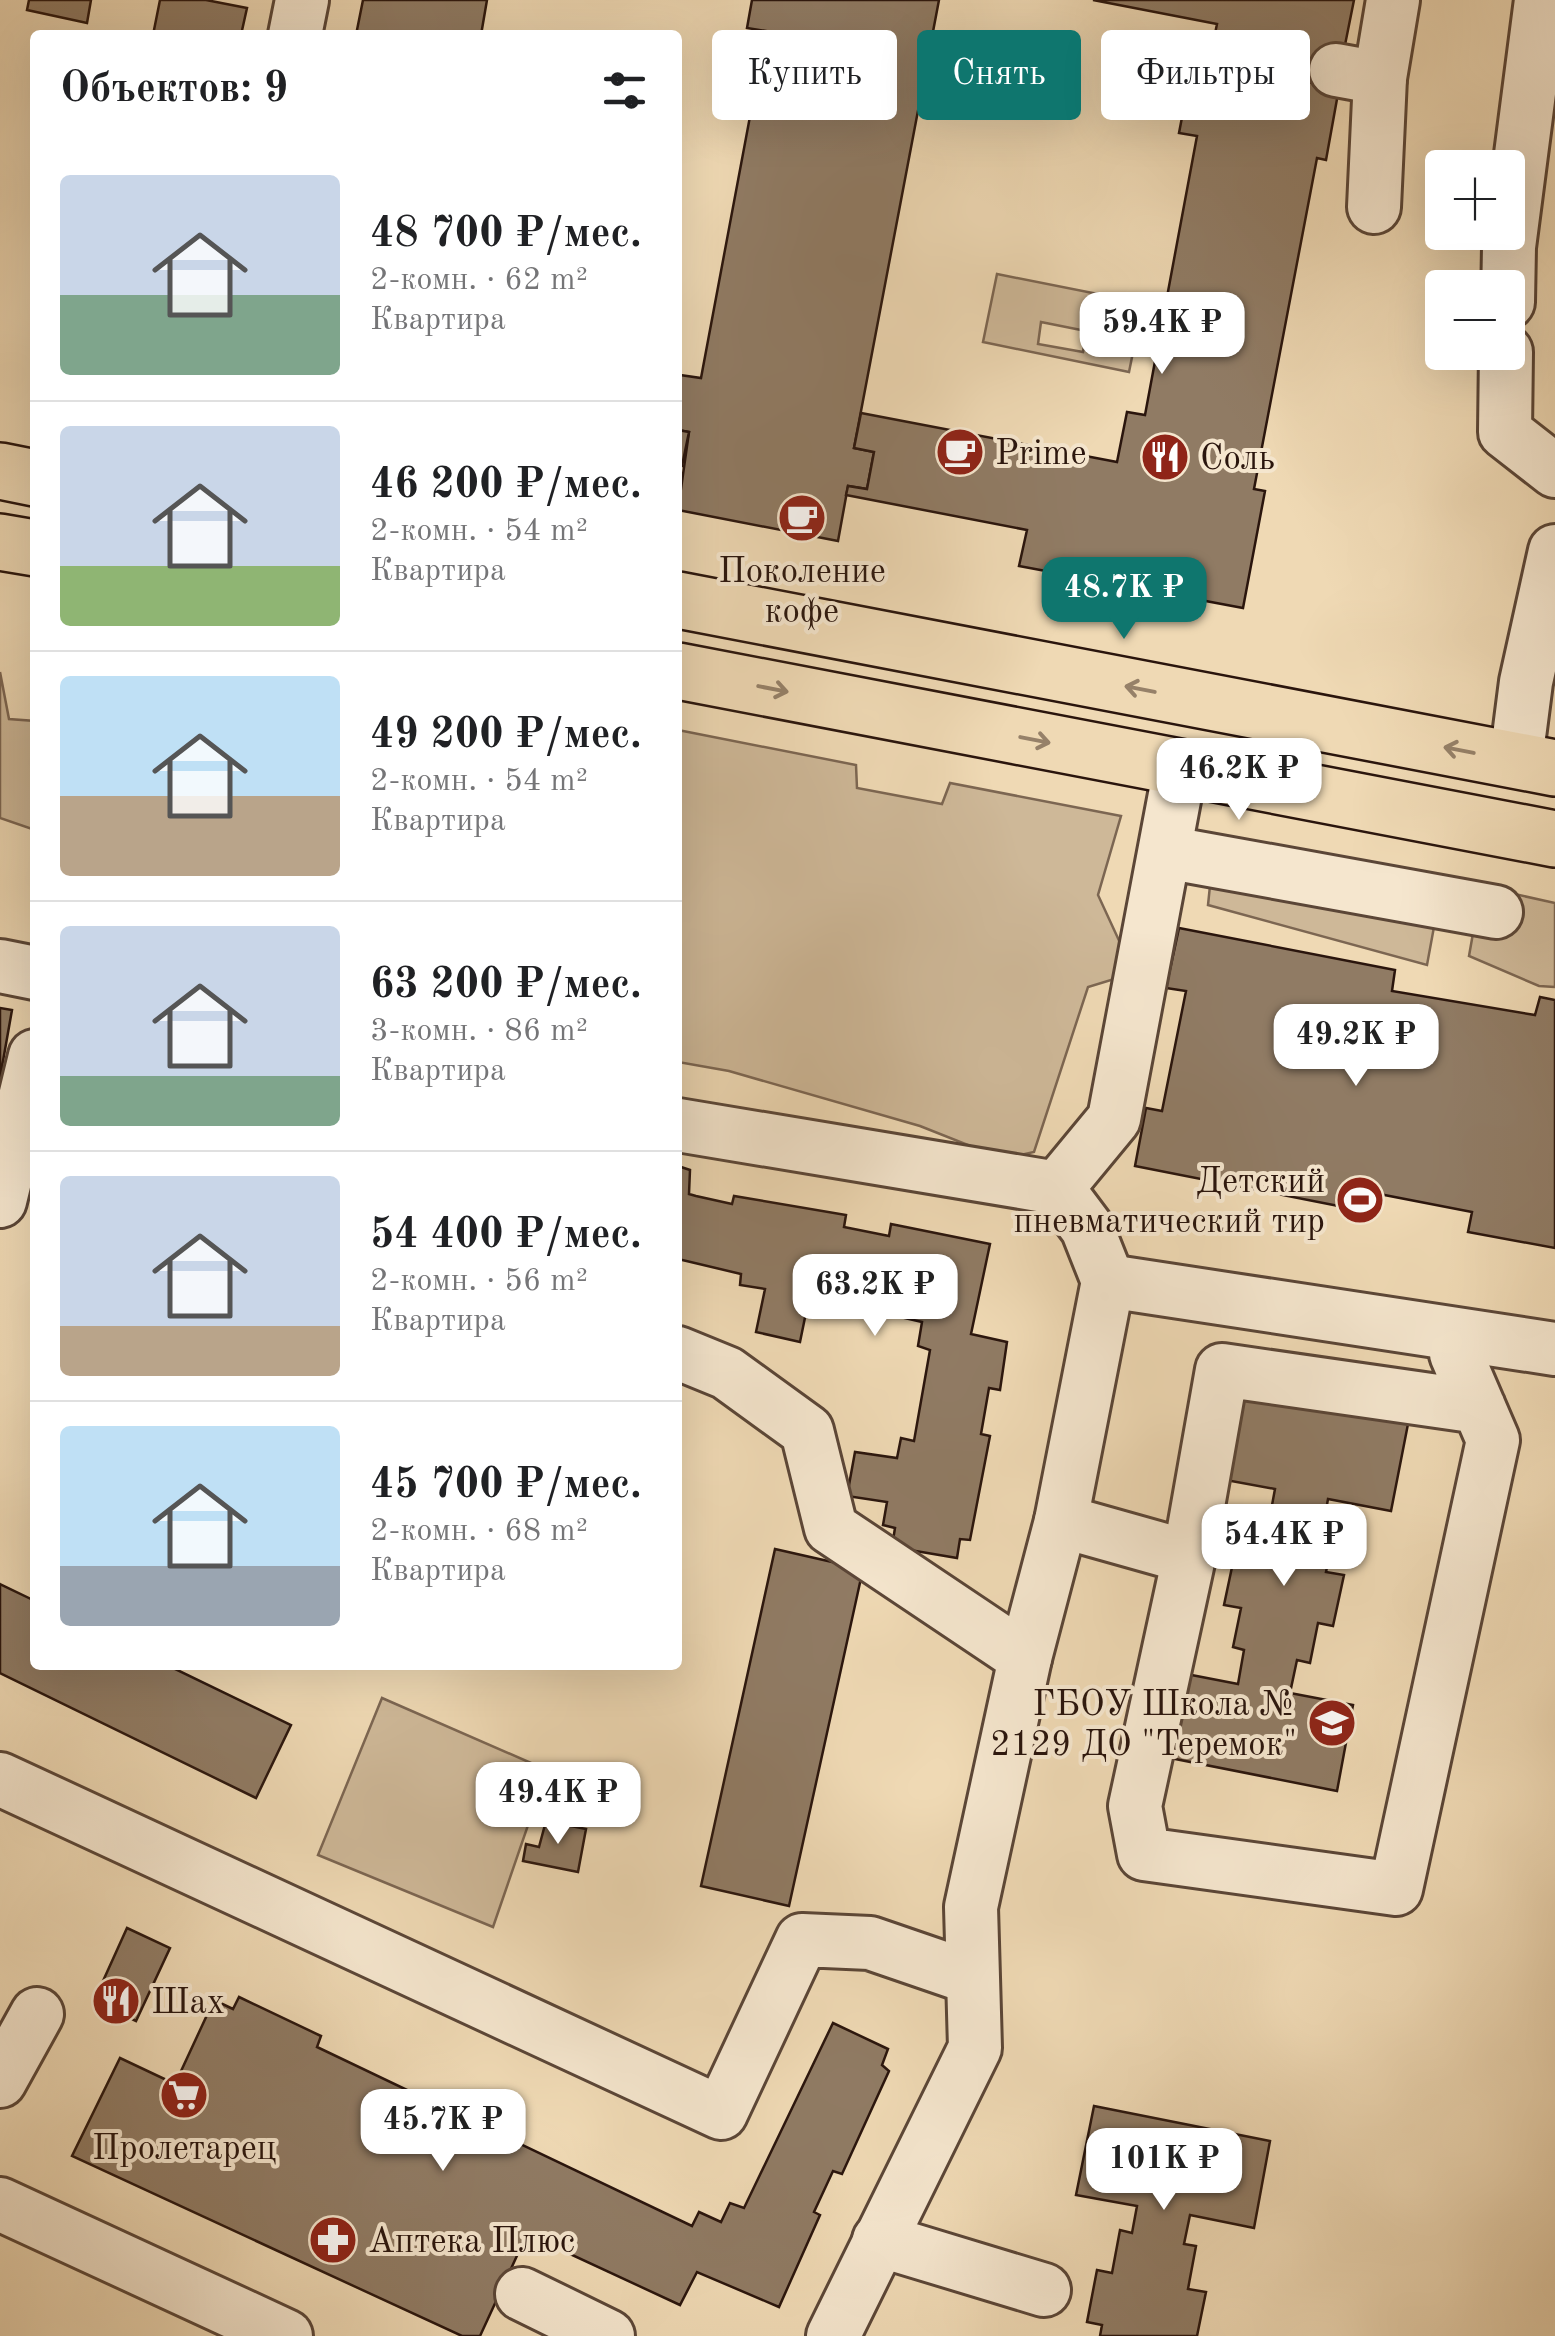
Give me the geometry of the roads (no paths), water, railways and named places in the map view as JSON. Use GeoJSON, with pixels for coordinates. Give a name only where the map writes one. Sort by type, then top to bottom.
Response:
{"type":"FeatureCollection","features":[{"type":"Feature","properties":{"kind":"main road"},"geometry":{"type":"LineString","coordinates":[[0,472],[30,477]]}},
{"type":"Feature","properties":{"kind":"main road"},"geometry":{"type":"LineString","coordinates":[[0,542],[30,547]]}},
{"type":"Feature","properties":{"kind":"main road"},"geometry":{"type":"LineString","coordinates":[[682,601],[1535,764]]}},
{"type":"Feature","properties":{"kind":"main road"},"geometry":{"type":"LineString","coordinates":[[682,672],[1555,839]]}},
{"type":"Feature","properties":{"kind":"lane"},"geometry":{"type":"LineString","coordinates":[[296,30],[302,0]]}},
{"type":"Feature","properties":{"kind":"lane"},"geometry":{"type":"LineString","coordinates":[[1374,208],[1358,74],[1393,0]]}},
{"type":"Feature","properties":{"kind":"lane"},"geometry":{"type":"LineString","coordinates":[[1509,270],[1542,0]]}},
{"type":"Feature","properties":{"kind":"lane"},"geometry":{"type":"LineString","coordinates":[[1506,370],[1505,432],[1555,471]]}},
{"type":"Feature","properties":{"kind":"lane"},"geometry":{"type":"LineString","coordinates":[[1535,764],[1526,682],[1555,551]]}},
{"type":"Feature","properties":{"kind":"lane"},"geometry":{"type":"LineString","coordinates":[[1058,1188],[1114,1119],[1180,768]]}},
{"type":"Feature","properties":{"kind":"lane"},"geometry":{"type":"LineString","coordinates":[[1165,852],[1496,912]]}},
{"type":"Feature","properties":{"kind":"lane"},"geometry":{"type":"LineString","coordinates":[[0,966],[30,972]]}},
{"type":"Feature","properties":{"kind":"lane"},"geometry":{"type":"LineString","coordinates":[[30,1077],[0,1203],[30,1212]]}},
{"type":"Feature","properties":{"kind":"lane"},"geometry":{"type":"LineString","coordinates":[[682,1125],[1058,1188],[1087,1228],[1108,1280],[1061,1522],[1025,1658],[971,1907],[974,2048],[833,2336]]}},
{"type":"Feature","properties":{"kind":"lane"},"geometry":{"type":"LineString","coordinates":[[1108,1280],[1555,1349]]}},
{"type":"Feature","properties":{"kind":"lane"},"geometry":{"type":"LineString","coordinates":[[1456,1354],[1479,1407],[1493,1440],[1396,1889],[1144,1854],[1135,1806],[1189,1557],[1222,1370],[1479,1407]]}},
{"type":"Feature","properties":{"kind":"lane"},"geometry":{"type":"LineString","coordinates":[[682,1355],[728,1373],[807,1431],[831,1528],[1025,1658]]}},
{"type":"Feature","properties":{"kind":"lane"},"geometry":{"type":"LineString","coordinates":[[1061,1522],[1189,1557]]}},
{"type":"Feature","properties":{"kind":"lane"},"geometry":{"type":"LineString","coordinates":[[0,1779],[722,2113],[802,1940],[870,1943],[972,1978]]}},
{"type":"Feature","properties":{"kind":"lane"},"geometry":{"type":"LineString","coordinates":[[0,2081],[37,2014]]}},
{"type":"Feature","properties":{"kind":"lane"},"geometry":{"type":"LineString","coordinates":[[0,2204],[286,2336]]}},
{"type":"Feature","properties":{"kind":"lane"},"geometry":{"type":"LineString","coordinates":[[880,2240],[1044,2290]]}},
{"type":"Feature","properties":{"kind":"lane"},"geometry":{"type":"LineString","coordinates":[[522,2294],[608,2336]]}},
{"type":"Feature","properties":{"kind":"place","name":"Prime"},"geometry":{"type":"Point","coordinates":[960,452]}},
{"type":"Feature","properties":{"kind":"place","name":"Соль"},"geometry":{"type":"Point","coordinates":[1165,457]}},
{"type":"Feature","properties":{"kind":"place","name":"Поколение кофе"},"geometry":{"type":"Point","coordinates":[802,518]}},
{"type":"Feature","properties":{"kind":"place","name":"Детский пневматический тир"},"geometry":{"type":"Point","coordinates":[1360,1200]}},
{"type":"Feature","properties":{"kind":"place","name":"ГБОУ Школа № 2129 ДО \"Теремок\""},"geometry":{"type":"Point","coordinates":[1332,1723]}},
{"type":"Feature","properties":{"kind":"place","name":"Шах"},"geometry":{"type":"Point","coordinates":[116,2001]}},
{"type":"Feature","properties":{"kind":"place","name":"Пролетарец"},"geometry":{"type":"Point","coordinates":[184,2095]}},
{"type":"Feature","properties":{"kind":"place","name":"Аптека Плюс"},"geometry":{"type":"Point","coordinates":[333,2240]}}]}
